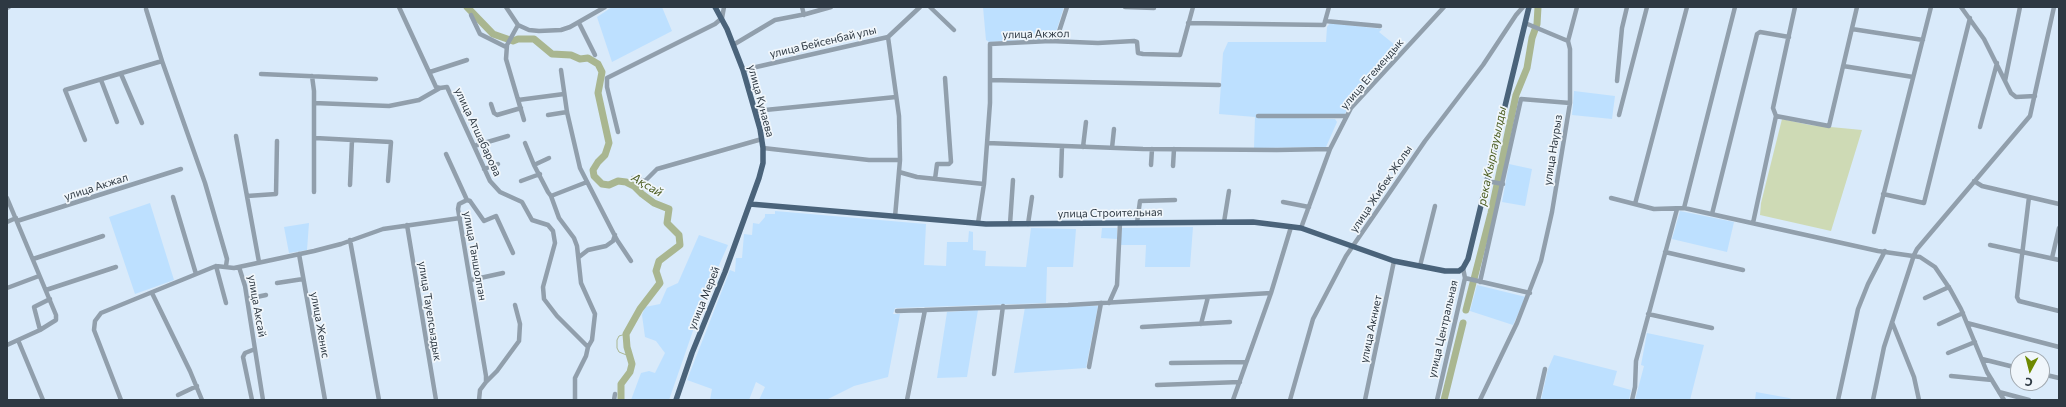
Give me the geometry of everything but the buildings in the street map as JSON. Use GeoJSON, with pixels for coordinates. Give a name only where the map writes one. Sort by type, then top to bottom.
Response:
{"type":"FeatureCollection","features":[{"type":"Feature","properties":{"kind":"main road","name":"улица Кунаева"},"geometry":{"type":"LineString","coordinates":[[715,7],[722,18],[743,70],[762,139],[762,170],[750,204]]}},
{"type":"Feature","properties":{"kind":"main road","name":"улица Центральная"},"geometry":{"type":"LineString","coordinates":[[1463,268],[1468,259],[1489,181],[1528,7]]}},
{"type":"Feature","properties":{"kind":"main road","name":"улица Строительная"},"geometry":{"type":"LineString","coordinates":[[750,204],[978,224],[1253,222],[1301,228],[1394,261],[1454,272],[1463,268]]}},
{"type":"Feature","properties":{"kind":"main road","name":"улица Мерей"},"geometry":{"type":"LineString","coordinates":[[676,400],[692,353],[725,272],[750,204]]}},
{"type":"Feature","properties":{"kind":"street"},"geometry":{"type":"LineString","coordinates":[[314,103],[389,106],[420,100],[440,88],[436,86],[399,7]]}},
{"type":"Feature","properties":{"kind":"street"},"geometry":{"type":"LineString","coordinates":[[506,7],[518,25],[529,30],[551,31],[562,30],[579,23],[604,7]]}},
{"type":"Feature","properties":{"kind":"street"},"geometry":{"type":"LineString","coordinates":[[618,132],[607,87],[607,78],[715,24],[722,18],[724,7]]}},
{"type":"Feature","properties":{"kind":"street"},"geometry":{"type":"LineString","coordinates":[[802,7],[804,14]]}},
{"type":"Feature","properties":{"kind":"street"},"geometry":{"type":"LineString","coordinates":[[733,45],[775,20],[831,7]]}},
{"type":"Feature","properties":{"kind":"street","name":"улица Бейсенбай улы"},"geometry":{"type":"LineString","coordinates":[[743,70],[888,37],[920,7]]}},
{"type":"Feature","properties":{"kind":"street"},"geometry":{"type":"LineString","coordinates":[[930,7],[954,30]]}},
{"type":"Feature","properties":{"kind":"street"},"geometry":{"type":"LineString","coordinates":[[1056,41],[1067,7]]}},
{"type":"Feature","properties":{"kind":"street"},"geometry":{"type":"LineString","coordinates":[[1124,7],[1154,8]]}},
{"type":"Feature","properties":{"kind":"street"},"geometry":{"type":"LineString","coordinates":[[1193,7],[1188,23],[1324,25],[1329,7]]}},
{"type":"Feature","properties":{"kind":"street","name":"улица Егемендык"},"geometry":{"type":"LineString","coordinates":[[1301,228],[1330,149],[1346,116],[1356,101],[1444,7]]}},
{"type":"Feature","properties":{"kind":"street","name":"улица Жибек Жолы"},"geometry":{"type":"LineString","coordinates":[[1290,400],[1313,319],[1346,256],[1354,247],[1425,141],[1483,65],[1516,15],[1523,7]]}},
{"type":"Feature","properties":{"kind":"street","name":"улица Наурыз"},"geometry":{"type":"LineString","coordinates":[[1480,400],[1530,294],[1541,261],[1552,212],[1570,103],[1570,49],[1568,41],[1577,7]]}},
{"type":"Feature","properties":{"kind":"street"},"geometry":{"type":"LineString","coordinates":[[1617,81],[1622,28],[1627,7]]}},
{"type":"Feature","properties":{"kind":"street"},"geometry":{"type":"LineString","coordinates":[[1619,115],[1647,7]]}},
{"type":"Feature","properties":{"kind":"street"},"geometry":{"type":"LineString","coordinates":[[1635,204],[1687,7]]}},
{"type":"Feature","properties":{"kind":"street"},"geometry":{"type":"LineString","coordinates":[[1684,208],[1735,7]]}},
{"type":"Feature","properties":{"kind":"street"},"geometry":{"type":"LineString","coordinates":[[1753,223],[1776,116],[1773,108],[1795,7]]}},
{"type":"Feature","properties":{"kind":"street"},"geometry":{"type":"LineString","coordinates":[[1776,116],[1829,126],[1857,7]]}},
{"type":"Feature","properties":{"kind":"street"},"geometry":{"type":"LineString","coordinates":[[1874,232],[1931,7]]}},
{"type":"Feature","properties":{"kind":"street"},"geometry":{"type":"LineString","coordinates":[[1961,7],[1970,18],[1997,63],[2013,96],[2035,96]]}},
{"type":"Feature","properties":{"kind":"street"},"geometry":{"type":"LineString","coordinates":[[2005,82],[2020,7]]}},
{"type":"Feature","properties":{"kind":"street"},"geometry":{"type":"LineString","coordinates":[[1873,400],[1880,360],[1917,249],[2030,116],[2054,7]]}},
{"type":"Feature","properties":{"kind":"street"},"geometry":{"type":"LineString","coordinates":[[146,9],[162,61],[186,124],[205,183],[227,259],[226,266]]}},
{"type":"Feature","properties":{"kind":"street"},"geometry":{"type":"LineString","coordinates":[[471,16],[480,34],[506,46]]}},
{"type":"Feature","properties":{"kind":"street"},"geometry":{"type":"LineString","coordinates":[[1883,194],[1924,203],[1970,18]]}},
{"type":"Feature","properties":{"kind":"street"},"geometry":{"type":"LineString","coordinates":[[1325,20],[1380,26]]}},
{"type":"Feature","properties":{"kind":"street"},"geometry":{"type":"LineString","coordinates":[[579,23],[595,55]]}},
{"type":"Feature","properties":{"kind":"street","name":"улица Акжол"},"geometry":{"type":"LineString","coordinates":[[978,224],[984,184],[987,143],[990,44],[1056,41],[1098,43],[1134,41],[1137,42],[1138,53],[1180,54],[1188,23]]}},
{"type":"Feature","properties":{"kind":"street"},"geometry":{"type":"LineString","coordinates":[[1525,23],[1568,41]]}},
{"type":"Feature","properties":{"kind":"street"},"geometry":{"type":"LineString","coordinates":[[518,25],[506,46],[506,59],[524,120]]}},
{"type":"Feature","properties":{"kind":"street"},"geometry":{"type":"LineString","coordinates":[[1852,29],[1923,40]]}},
{"type":"Feature","properties":{"kind":"street"},"geometry":{"type":"LineString","coordinates":[[1712,214],[1758,34],[1760,32],[1788,37]]}},
{"type":"Feature","properties":{"kind":"street"},"geometry":{"type":"LineString","coordinates":[[888,37],[899,116],[900,160],[896,217]]}},
{"type":"Feature","properties":{"kind":"street"},"geometry":{"type":"LineString","coordinates":[[430,72],[466,60]]}},
{"type":"Feature","properties":{"kind":"street"},"geometry":{"type":"LineString","coordinates":[[85,140],[65,90],[162,61]]}},
{"type":"Feature","properties":{"kind":"street"},"geometry":{"type":"LineString","coordinates":[[1980,127],[1997,63]]}},
{"type":"Feature","properties":{"kind":"street"},"geometry":{"type":"LineString","coordinates":[[1843,66],[1913,77]]}},
{"type":"Feature","properties":{"kind":"street"},"geometry":{"type":"LineString","coordinates":[[561,70],[567,112],[577,157],[587,182],[630,261]]}},
{"type":"Feature","properties":{"kind":"street"},"geometry":{"type":"LineString","coordinates":[[121,74],[142,124]]}},
{"type":"Feature","properties":{"kind":"street"},"geometry":{"type":"LineString","coordinates":[[261,74],[376,79]]}},
{"type":"Feature","properties":{"kind":"street"},"geometry":{"type":"LineString","coordinates":[[312,76],[314,91],[315,138],[314,192]]}},
{"type":"Feature","properties":{"kind":"street"},"geometry":{"type":"LineString","coordinates":[[935,179],[937,164],[949,164],[951,162],[945,78]]}},
{"type":"Feature","properties":{"kind":"street"},"geometry":{"type":"LineString","coordinates":[[101,80],[117,122]]}},
{"type":"Feature","properties":{"kind":"street"},"geometry":{"type":"LineString","coordinates":[[990,80],[1219,85]]}},
{"type":"Feature","properties":{"kind":"street","name":"улица Атшабарова"},"geometry":{"type":"LineString","coordinates":[[440,88],[444,86],[448,89],[484,168],[496,190],[519,199],[532,220],[548,225],[553,231],[554,250],[543,287],[544,299],[557,316],[588,347]]}},
{"type":"Feature","properties":{"kind":"street"},"geometry":{"type":"LineString","coordinates":[[518,100],[564,94]]}},
{"type":"Feature","properties":{"kind":"street"},"geometry":{"type":"LineString","coordinates":[[755,111],[896,97]]}},
{"type":"Feature","properties":{"kind":"street"},"geometry":{"type":"LineString","coordinates":[[1477,281],[1502,183],[1521,98],[1570,103]]}},
{"type":"Feature","properties":{"kind":"street"},"geometry":{"type":"LineString","coordinates":[[491,104],[496,115],[521,108]]}},
{"type":"Feature","properties":{"kind":"street"},"geometry":{"type":"LineString","coordinates":[[548,115],[567,112]]}},
{"type":"Feature","properties":{"kind":"street"},"geometry":{"type":"LineString","coordinates":[[1258,116],[1346,116]]}},
{"type":"Feature","properties":{"kind":"street"},"geometry":{"type":"LineString","coordinates":[[1083,147],[1086,122]]}},
{"type":"Feature","properties":{"kind":"street"},"geometry":{"type":"LineString","coordinates":[[1112,148],[1114,129]]}},
{"type":"Feature","properties":{"kind":"street"},"geometry":{"type":"LineString","coordinates":[[236,136],[259,262]]}},
{"type":"Feature","properties":{"kind":"street"},"geometry":{"type":"LineString","coordinates":[[474,146],[508,136]]}},
{"type":"Feature","properties":{"kind":"street"},"geometry":{"type":"LineString","coordinates":[[315,138],[391,142],[388,181]]}},
{"type":"Feature","properties":{"kind":"street"},"geometry":{"type":"LineString","coordinates":[[633,178],[645,182],[657,169],[762,139]]}},
{"type":"Feature","properties":{"kind":"street"},"geometry":{"type":"LineString","coordinates":[[350,185],[352,140]]}},
{"type":"Feature","properties":{"kind":"street"},"geometry":{"type":"LineString","coordinates":[[247,196],[276,194],[277,141]]}},
{"type":"Feature","properties":{"kind":"street"},"geometry":{"type":"LineString","coordinates":[[525,143],[551,196],[559,218],[574,238],[579,257],[581,283],[595,314],[592,340],[575,378],[575,400]]}},
{"type":"Feature","properties":{"kind":"street"},"geometry":{"type":"LineString","coordinates":[[987,143],[1152,149],[1330,149]]}},
{"type":"Feature","properties":{"kind":"street"},"geometry":{"type":"LineString","coordinates":[[1061,176],[1062,146]]}},
{"type":"Feature","properties":{"kind":"street"},"geometry":{"type":"LineString","coordinates":[[763,148],[869,160],[900,160]]}},
{"type":"Feature","properties":{"kind":"street"},"geometry":{"type":"LineString","coordinates":[[1151,165],[1152,149]]}},
{"type":"Feature","properties":{"kind":"street"},"geometry":{"type":"LineString","coordinates":[[1173,166],[1174,149]]}},
{"type":"Feature","properties":{"kind":"street"},"geometry":{"type":"LineString","coordinates":[[446,154],[467,200]]}},
{"type":"Feature","properties":{"kind":"street"},"geometry":{"type":"LineString","coordinates":[[534,164],[550,158]]}},
{"type":"Feature","properties":{"kind":"street"},"geometry":{"type":"LineString","coordinates":[[484,168],[498,164]]}},
{"type":"Feature","properties":{"kind":"street","name":"улица Акжал"},"geometry":{"type":"LineString","coordinates":[[7,222],[181,169]]}},
{"type":"Feature","properties":{"kind":"street"},"geometry":{"type":"LineString","coordinates":[[899,172],[911,176],[984,184]]}},
{"type":"Feature","properties":{"kind":"street"},"geometry":{"type":"LineString","coordinates":[[521,181],[540,174]]}},
{"type":"Feature","properties":{"kind":"street"},"geometry":{"type":"LineString","coordinates":[[1010,224],[1013,180]]}},
{"type":"Feature","properties":{"kind":"street"},"geometry":{"type":"LineString","coordinates":[[1489,181],[1502,183]]}},
{"type":"Feature","properties":{"kind":"street"},"geometry":{"type":"LineString","coordinates":[[1974,181],[1982,186],[2059,204]]}},
{"type":"Feature","properties":{"kind":"street"},"geometry":{"type":"LineString","coordinates":[[551,196],[587,182]]}},
{"type":"Feature","properties":{"kind":"street"},"geometry":{"type":"LineString","coordinates":[[1224,222],[1229,191]]}},
{"type":"Feature","properties":{"kind":"street"},"geometry":{"type":"LineString","coordinates":[[173,197],[196,274]]}},
{"type":"Feature","properties":{"kind":"street"},"geometry":{"type":"LineString","coordinates":[[1028,224],[1032,197]]}},
{"type":"Feature","properties":{"kind":"street"},"geometry":{"type":"LineString","coordinates":[[2029,197],[2024,236],[2024,252],[2016,297],[2019,301],[2059,311]]}},
{"type":"Feature","properties":{"kind":"street"},"geometry":{"type":"LineString","coordinates":[[7,198],[50,299],[56,320],[40,330],[7,345]]}},
{"type":"Feature","properties":{"kind":"street"},"geometry":{"type":"LineString","coordinates":[[1611,198],[1654,208],[1684,208],[1885,251],[1914,255],[1935,267],[1949,287],[1963,314],[1992,380],[2004,400]]}},
{"type":"Feature","properties":{"kind":"street","name":"улица Таншолпан"},"geometry":{"type":"LineString","coordinates":[[479,400],[480,390],[486,382],[486,376],[458,206],[459,204],[467,200],[475,205],[484,221],[496,216],[514,253]]}},
{"type":"Feature","properties":{"kind":"street"},"geometry":{"type":"LineString","coordinates":[[1137,223],[1140,201],[1175,200]]}},
{"type":"Feature","properties":{"kind":"street"},"geometry":{"type":"LineString","coordinates":[[1283,202],[1309,207]]}},
{"type":"Feature","properties":{"kind":"street"},"geometry":{"type":"LineString","coordinates":[[1420,266],[1435,206]]}},
{"type":"Feature","properties":{"kind":"street"},"geometry":{"type":"LineString","coordinates":[[1632,400],[1635,387],[1636,361],[1677,209]]}},
{"type":"Feature","properties":{"kind":"street"},"geometry":{"type":"LineString","coordinates":[[121,400],[93,326],[94,320],[101,313],[216,266],[239,267],[299,254],[350,240],[382,229],[460,218]]}},
{"type":"Feature","properties":{"kind":"street"},"geometry":{"type":"LineString","coordinates":[[1109,303],[1117,285],[1120,224]]}},
{"type":"Feature","properties":{"kind":"street","name":"улица Тауелсыздык"},"geometry":{"type":"LineString","coordinates":[[408,225],[436,400]]}},
{"type":"Feature","properties":{"kind":"street"},"geometry":{"type":"LineString","coordinates":[[1233,400],[1271,293],[1291,227]]}},
{"type":"Feature","properties":{"kind":"street"},"geometry":{"type":"LineString","coordinates":[[2052,258],[2059,228]]}},
{"type":"Feature","properties":{"kind":"street"},"geometry":{"type":"LineString","coordinates":[[579,257],[588,250],[606,246],[613,241],[615,235]]}},
{"type":"Feature","properties":{"kind":"street"},"geometry":{"type":"LineString","coordinates":[[33,259],[102,236]]}},
{"type":"Feature","properties":{"kind":"street"},"geometry":{"type":"LineString","coordinates":[[350,240],[379,400]]}},
{"type":"Feature","properties":{"kind":"street"},"geometry":{"type":"LineString","coordinates":[[1990,245],[2059,260]]}},
{"type":"Feature","properties":{"kind":"street"},"geometry":{"type":"LineString","coordinates":[[1838,400],[1858,309],[1868,284],[1885,251]]}},
{"type":"Feature","properties":{"kind":"street"},"geometry":{"type":"LineString","coordinates":[[1665,252],[1743,270]]}},
{"type":"Feature","properties":{"kind":"street","name":"улица Женис"},"geometry":{"type":"LineString","coordinates":[[299,254],[324,400]]}},
{"type":"Feature","properties":{"kind":"street","name":"улица Акниет"},"geometry":{"type":"LineString","coordinates":[[1365,400],[1394,261]]}},
{"type":"Feature","properties":{"kind":"street"},"geometry":{"type":"LineString","coordinates":[[216,266],[226,302]]}},
{"type":"Feature","properties":{"kind":"street"},"geometry":{"type":"LineString","coordinates":[[46,290],[116,267]]}},
{"type":"Feature","properties":{"kind":"street","name":"улица Аксай"},"geometry":{"type":"LineString","coordinates":[[239,267],[243,276],[263,400]]}},
{"type":"Feature","properties":{"kind":"street","name":"улица Центральная"},"geometry":{"type":"LineString","coordinates":[[1437,400],[1466,278],[1463,268]]}},
{"type":"Feature","properties":{"kind":"street"},"geometry":{"type":"LineString","coordinates":[[471,280],[503,273]]}},
{"type":"Feature","properties":{"kind":"street"},"geometry":{"type":"LineString","coordinates":[[7,288],[40,276]]}},
{"type":"Feature","properties":{"kind":"street"},"geometry":{"type":"LineString","coordinates":[[1466,278],[1530,294]]}},
{"type":"Feature","properties":{"kind":"street"},"geometry":{"type":"LineString","coordinates":[[277,283],[303,279]]}},
{"type":"Feature","properties":{"kind":"street"},"geometry":{"type":"LineString","coordinates":[[1925,298],[1949,287]]}},
{"type":"Feature","properties":{"kind":"street"},"geometry":{"type":"LineString","coordinates":[[152,293],[197,386],[202,400]]}},
{"type":"Feature","properties":{"kind":"street"},"geometry":{"type":"LineString","coordinates":[[897,311],[1109,303],[1271,293]]}},
{"type":"Feature","properties":{"kind":"street"},"geometry":{"type":"LineString","coordinates":[[247,299],[266,295]]}},
{"type":"Feature","properties":{"kind":"street"},"geometry":{"type":"LineString","coordinates":[[1201,324],[1208,297]]}},
{"type":"Feature","properties":{"kind":"street"},"geometry":{"type":"LineString","coordinates":[[40,330],[34,307],[50,299]]}},
{"type":"Feature","properties":{"kind":"street"},"geometry":{"type":"LineString","coordinates":[[1089,367],[1101,303]]}},
{"type":"Feature","properties":{"kind":"street"},"geometry":{"type":"LineString","coordinates":[[486,382],[497,371],[519,341],[520,324],[515,305]]}},
{"type":"Feature","properties":{"kind":"street"},"geometry":{"type":"LineString","coordinates":[[994,374],[1003,306]]}},
{"type":"Feature","properties":{"kind":"street"},"geometry":{"type":"LineString","coordinates":[[907,400],[925,310]]}},
{"type":"Feature","properties":{"kind":"street"},"geometry":{"type":"LineString","coordinates":[[1648,314],[1712,328]]}},
{"type":"Feature","properties":{"kind":"street"},"geometry":{"type":"LineString","coordinates":[[1939,324],[1963,314]]}},
{"type":"Feature","properties":{"kind":"street"},"geometry":{"type":"LineString","coordinates":[[1142,327],[1230,322]]}},
{"type":"Feature","properties":{"kind":"street"},"geometry":{"type":"LineString","coordinates":[[1892,322],[1914,377],[1919,400]]}},
{"type":"Feature","properties":{"kind":"street"},"geometry":{"type":"LineString","coordinates":[[1967,323],[2059,347]]}},
{"type":"Feature","properties":{"kind":"street"},"geometry":{"type":"LineString","coordinates":[[18,340],[43,400]]}},
{"type":"Feature","properties":{"kind":"street"},"geometry":{"type":"LineString","coordinates":[[1948,353],[1975,342]]}},
{"type":"Feature","properties":{"kind":"street","name":"улица Аксай"},"geometry":{"type":"LineString","coordinates":[[252,400],[243,357],[245,353],[255,349]]}},
{"type":"Feature","properties":{"kind":"street"},"geometry":{"type":"LineString","coordinates":[[1982,358],[2010,366]]}},
{"type":"Feature","properties":{"kind":"street"},"geometry":{"type":"LineString","coordinates":[[1171,363],[1246,362]]}},
{"type":"Feature","properties":{"kind":"street"},"geometry":{"type":"LineString","coordinates":[[1538,400],[1545,369]]}},
{"type":"Feature","properties":{"kind":"street"},"geometry":{"type":"LineString","coordinates":[[1951,376],[1992,380]]}},
{"type":"Feature","properties":{"kind":"street"},"geometry":{"type":"LineString","coordinates":[[1157,386],[1240,382]]}},
{"type":"Feature","properties":{"kind":"street"},"geometry":{"type":"LineString","coordinates":[[178,395],[197,386]]}},
{"type":"Feature","properties":{"kind":"street"},"geometry":{"type":"LineString","coordinates":[[1999,392],[2029,400]]}},
{"type":"Feature","properties":{"kind":"street"},"geometry":{"type":"LineString","coordinates":[[614,400],[615,394]]}},
{"type":"Feature","properties":{"kind":"shaded area"},"geometry":{"type":"Polygon","coordinates":[[[612,7],[662,7],[672,31],[612,62],[597,17],[612,7]]]}},
{"type":"Feature","properties":{"kind":"shaded area"},"geometry":{"type":"Polygon","coordinates":[[[983,7],[1064,7],[1054,38],[989,42],[986,40],[983,7]]]}},
{"type":"Feature","properties":{"kind":"shaded area"},"geometry":{"type":"Polygon","coordinates":[[[1330,23],[1382,29],[1379,32],[1400,49],[1353,101],[1344,115],[1256,114],[1256,117],[1335,119],[1337,122],[1326,147],[1254,148],[1255,117],[1219,114],[1223,53],[1228,42],[1326,42],[1327,27],[1330,23]]]}},
{"type":"Feature","properties":{"kind":"shaded area"},"geometry":{"type":"Polygon","coordinates":[[[1574,91],[1615,96],[1612,119],[1572,115],[1574,91]]]}},
{"type":"Feature","properties":{"kind":"shaded area"},"geometry":{"type":"Polygon","coordinates":[[[1509,164],[1532,169],[1525,206],[1502,202],[1509,164]]]}},
{"type":"Feature","properties":{"kind":"shaded area"},"geometry":{"type":"Polygon","coordinates":[[[150,203],[174,280],[135,294],[109,217],[150,203]]]}},
{"type":"Feature","properties":{"kind":"shaded area"},"geometry":{"type":"Polygon","coordinates":[[[775,211],[926,224],[924,265],[946,266],[947,242],[968,242],[969,231],[973,232],[973,250],[986,251],[985,266],[1026,267],[1031,228],[1076,229],[1073,267],[1047,267],[1046,303],[895,308],[893,314],[900,314],[888,377],[854,386],[826,400],[759,400],[765,387],[756,382],[749,400],[710,400],[712,389],[687,380],[730,270],[735,272],[736,258],[742,258],[744,234],[752,235],[753,223],[759,224],[765,217],[765,214],[775,214],[775,211]]]}},
{"type":"Feature","properties":{"kind":"shaded area"},"geometry":{"type":"Polygon","coordinates":[[[1680,211],[1734,222],[1727,252],[1672,239],[1680,211]]]}},
{"type":"Feature","properties":{"kind":"shaded area"},"geometry":{"type":"Polygon","coordinates":[[[309,223],[307,250],[289,253],[284,227],[309,223]]]}},
{"type":"Feature","properties":{"kind":"shaded area"},"geometry":{"type":"Polygon","coordinates":[[[1193,227],[1190,267],[1145,267],[1146,245],[1120,245],[1122,228],[1193,227]]]}},
{"type":"Feature","properties":{"kind":"shaded area"},"geometry":{"type":"Polygon","coordinates":[[[1102,228],[1117,228],[1117,239],[1101,238],[1102,228]]]}},
{"type":"Feature","properties":{"kind":"shaded area"},"geometry":{"type":"Polygon","coordinates":[[[699,235],[728,245],[704,299],[669,400],[631,400],[641,373],[649,371],[655,373],[665,353],[656,341],[645,337],[642,315],[645,307],[660,304],[667,288],[678,283],[699,235]]]}},
{"type":"Feature","properties":{"kind":"shaded area"},"geometry":{"type":"Polygon","coordinates":[[[1477,285],[1526,297],[1513,325],[1470,311],[1477,285]]]}},
{"type":"Feature","properties":{"kind":"shaded area"},"geometry":{"type":"Polygon","coordinates":[[[1098,306],[1086,368],[1014,373],[1025,307],[1098,306]]]}},
{"type":"Feature","properties":{"kind":"shaded area"},"geometry":{"type":"Polygon","coordinates":[[[978,310],[967,377],[937,378],[947,312],[978,310]]]}},
{"type":"Feature","properties":{"kind":"shaded area"},"geometry":{"type":"Polygon","coordinates":[[[1647,333],[1704,345],[1690,400],[1635,400],[1644,366],[1641,365],[1647,333]]]}},
{"type":"Feature","properties":{"kind":"shaded area"},"geometry":{"type":"Polygon","coordinates":[[[1554,355],[1617,371],[1613,385],[1631,390],[1629,400],[1541,400],[1548,369],[1554,355]]]}},
{"type":"Feature","properties":{"kind":"shaded area"},"geometry":{"type":"Polygon","coordinates":[[[1756,392],[1789,398],[1794,400],[1755,400],[1756,392]]]}},
{"type":"Feature","properties":{"kind":"green space"},"geometry":{"type":"Polygon","coordinates":[[[1782,119],[1810,125],[1862,130],[1831,231],[1760,215],[1761,203],[1782,119]]]}},
{"type":"Feature","properties":{"kind":"waterway","name":"Ақсай"},"geometry":{"type":"LineString","coordinates":[[467,7],[493,34],[513,41],[518,39],[534,39],[552,54],[571,55],[580,59],[588,58],[598,64],[602,72],[598,93],[609,143],[605,155],[593,170],[594,176],[602,184],[609,185],[618,181],[626,182],[634,186],[654,203],[669,209],[667,223],[679,235],[680,245],[659,261],[656,271],[660,283],[640,309],[626,334],[627,347],[632,364],[630,372],[621,384],[621,400]]}},
{"type":"Feature","properties":{"kind":"waterway","name":"река Кыргауылды"},"geometry":{"type":"LineString","coordinates":[[1466,310],[1491,213],[1516,95],[1527,68],[1532,38],[1537,24],[1538,7]]}},
{"type":"Feature","properties":{"kind":"waterway"},"geometry":{"type":"LineString","coordinates":[[1444,400],[1463,323]]}},
{"type":"Feature","properties":{"kind":"waterway"},"geometry":{"type":"LineString","coordinates":[[626,334],[619,336],[617,340],[617,348],[619,352],[629,356]]}}]}
